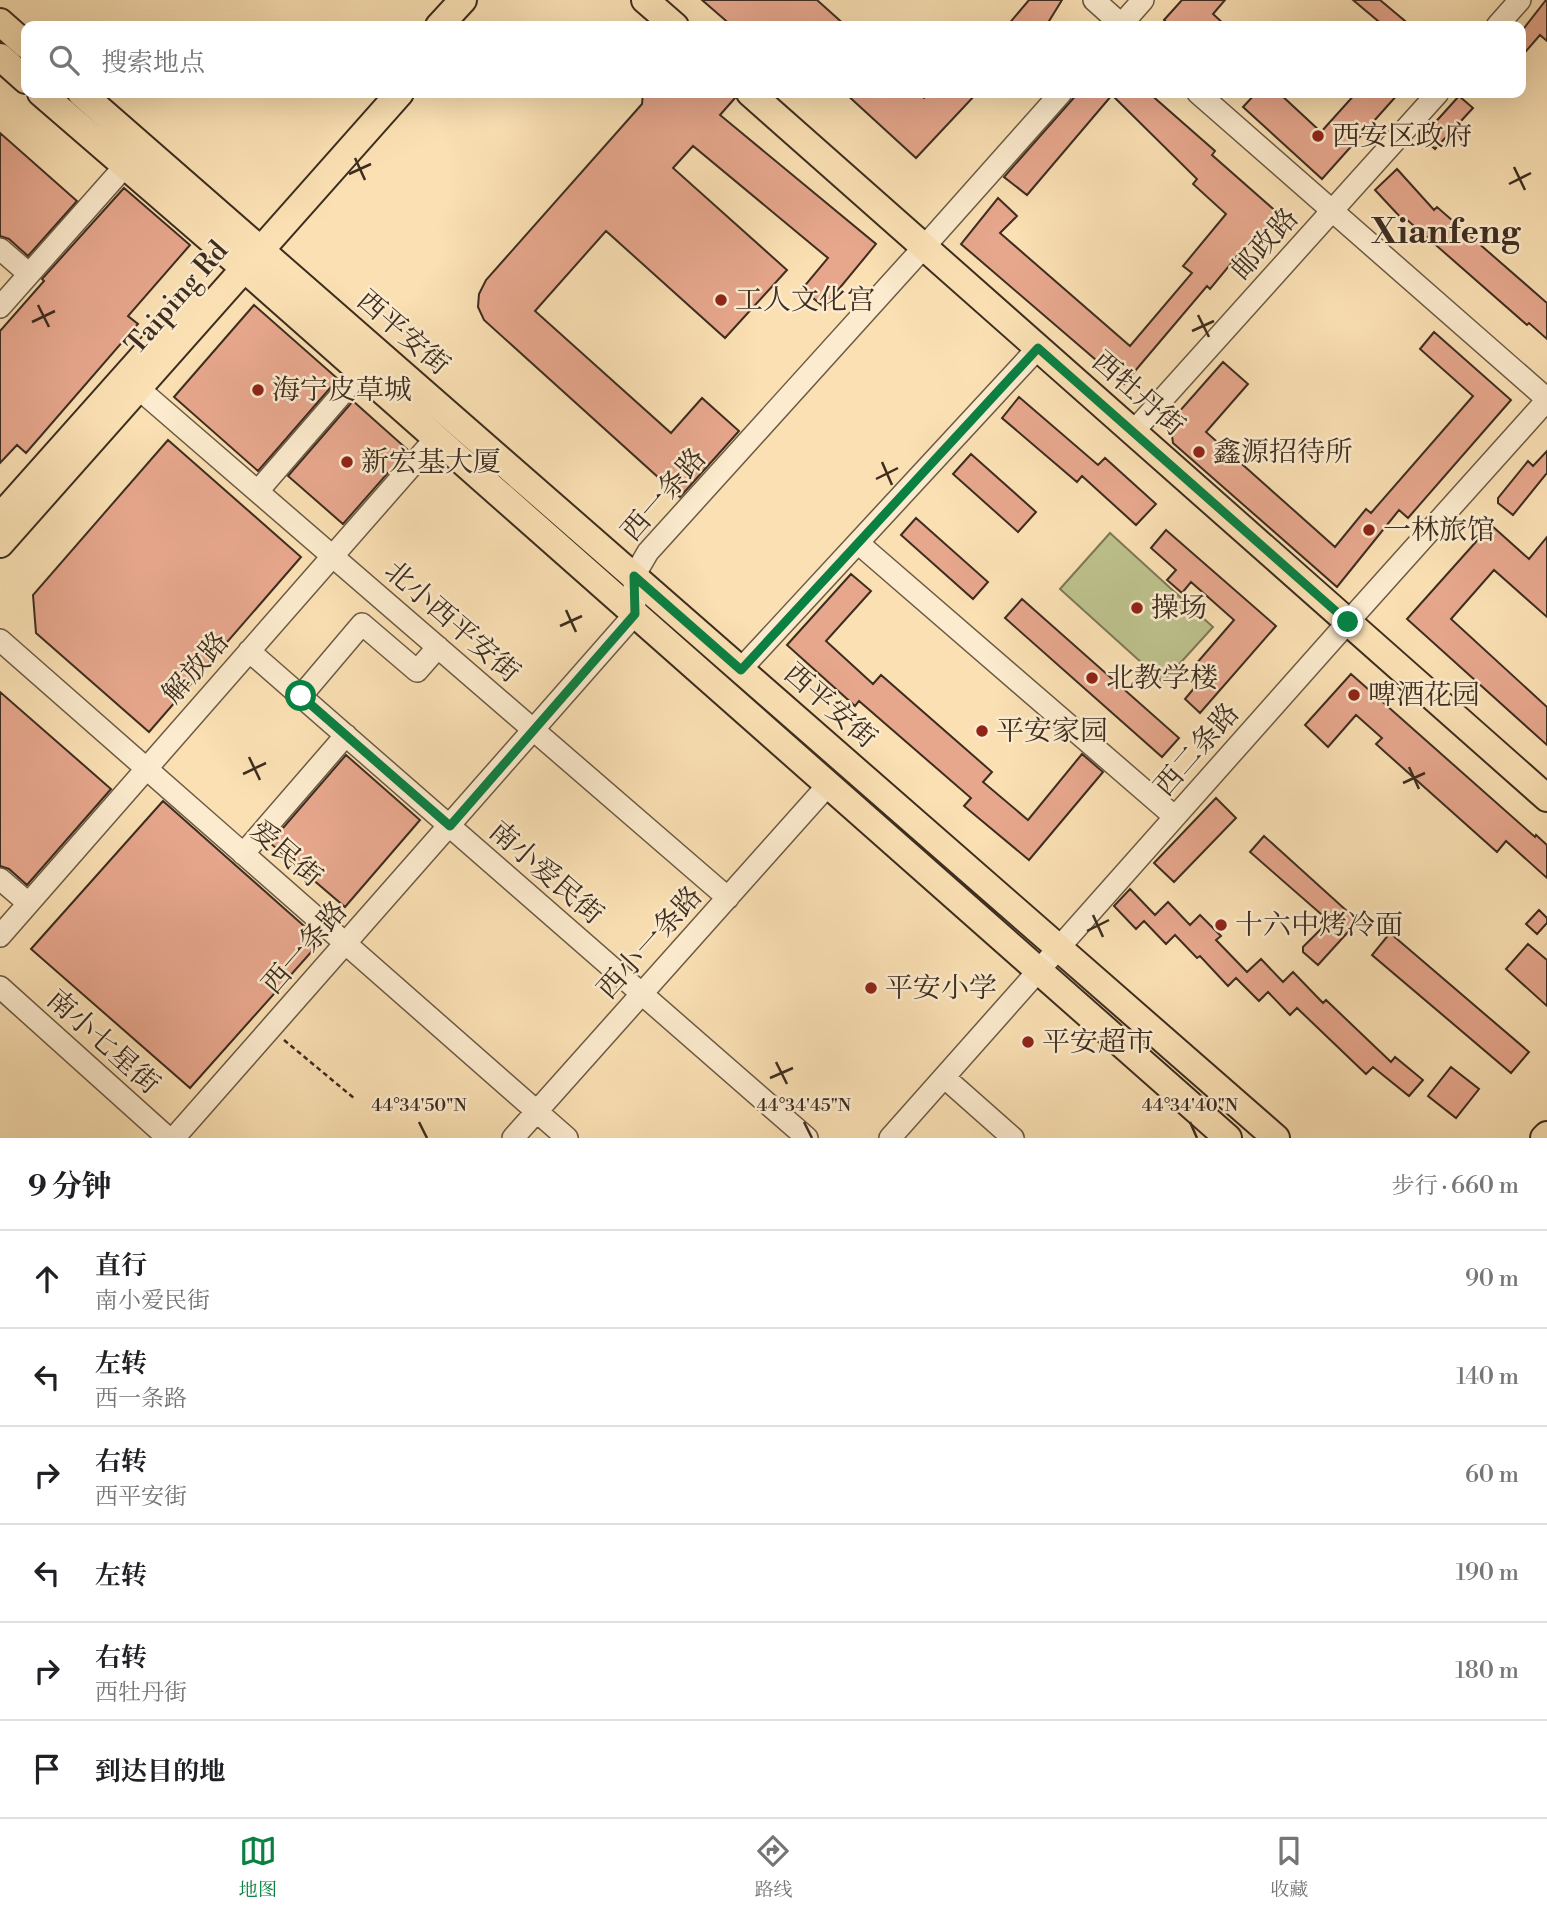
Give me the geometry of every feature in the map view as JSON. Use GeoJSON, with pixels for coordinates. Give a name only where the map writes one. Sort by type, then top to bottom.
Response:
{"type":"FeatureCollection","features":[{"type":"Feature","properties":{"kind":"main road"},"geometry":{"type":"LineString","coordinates":[[444,21],[463,0]]}},
{"type":"Feature","properties":{"kind":"main road"},"geometry":{"type":"LineString","coordinates":[[462,21],[481,0]]}},
{"type":"Feature","properties":{"kind":"main road"},"geometry":{"type":"LineString","coordinates":[[645,0],[669,21]]}},
{"type":"Feature","properties":{"kind":"main road"},"geometry":{"type":"LineString","coordinates":[[0,22],[21,41]]}},
{"type":"Feature","properties":{"kind":"main road"},"geometry":{"type":"LineString","coordinates":[[0,57],[21,76]]}},
{"type":"Feature","properties":{"kind":"main road"},"geometry":{"type":"LineString","coordinates":[[47,98],[125,166],[245,256]]}},
{"type":"Feature","properties":{"kind":"main road"},"geometry":{"type":"LineString","coordinates":[[86,98],[245,256]]}},
{"type":"Feature","properties":{"kind":"main road","name":"Taiping Rd"},"geometry":{"type":"LineString","coordinates":[[0,544],[139,389],[375,98]]}},
{"type":"Feature","properties":{"kind":"main road","name":"Taiping Rd"},"geometry":{"type":"LineString","coordinates":[[0,517],[395,98]]}},
{"type":"Feature","properties":{"kind":"main road","name":"西牡丹街"},"geometry":{"type":"LineString","coordinates":[[756,98],[1348,622],[1544,789]]}},
{"type":"Feature","properties":{"kind":"main road","name":"西平安街"},"geometry":{"type":"LineString","coordinates":[[245,256],[361,372],[1039,971],[1216,1134]]}},
{"type":"Feature","properties":{"kind":"main road","name":"西平安街"},"geometry":{"type":"LineString","coordinates":[[245,256],[634,576],[1276,1138]]}},
{"type":"Feature","properties":{"kind":"street"},"geometry":{"type":"LineString","coordinates":[[1094,0],[1116,21]]}},
{"type":"Feature","properties":{"kind":"street"},"geometry":{"type":"LineString","coordinates":[[1125,21],[1143,0]]}},
{"type":"Feature","properties":{"kind":"street"},"geometry":{"type":"LineString","coordinates":[[1501,21],[1520,0]]}},
{"type":"Feature","properties":{"kind":"street","name":"西一条路"},"geometry":{"type":"LineString","coordinates":[[174,1138],[635,614],[634,576],[648,552],[1057,98]]}},
{"type":"Feature","properties":{"kind":"street"},"geometry":{"type":"LineString","coordinates":[[1204,98],[1547,400]]}},
{"type":"Feature","properties":{"kind":"street","name":"邮政路"},"geometry":{"type":"LineString","coordinates":[[1133,432],[1434,98]]}},
{"type":"Feature","properties":{"kind":"street"},"geometry":{"type":"LineString","coordinates":[[0,307],[125,166]]}},
{"type":"Feature","properties":{"kind":"street"},"geometry":{"type":"LineString","coordinates":[[0,249],[29,274]]}},
{"type":"Feature","properties":{"kind":"street"},"geometry":{"type":"LineString","coordinates":[[741,670],[1038,348]]}},
{"type":"Feature","properties":{"kind":"street"},"geometry":{"type":"LineString","coordinates":[[258,491],[361,372]]}},
{"type":"Feature","properties":{"kind":"street","name":"北小西平安街"},"geometry":{"type":"LineString","coordinates":[[139,389],[728,898]]}},
{"type":"Feature","properties":{"kind":"street","name":"西二条路"},"geometry":{"type":"LineString","coordinates":[[890,1138],[1547,400]]}},
{"type":"Feature","properties":{"kind":"street","name":"解放路"},"geometry":{"type":"LineString","coordinates":[[0,936],[436,438]]}},
{"type":"Feature","properties":{"kind":"street"},"geometry":{"type":"LineString","coordinates":[[858,543],[1175,817]]}},
{"type":"Feature","properties":{"kind":"street"},"geometry":{"type":"LineString","coordinates":[[301,696],[362,624],[418,671],[438,647]]}},
{"type":"Feature","properties":{"kind":"street","name":"爱民街"},"geometry":{"type":"LineString","coordinates":[[0,640],[567,1138]]}},
{"type":"Feature","properties":{"kind":"street","name":"南小爱民街"},"geometry":{"type":"LineString","coordinates":[[249,651],[807,1138]]}},
{"type":"Feature","properties":{"kind":"street"},"geometry":{"type":"LineString","coordinates":[[243,854],[345,735]]}},
{"type":"Feature","properties":{"kind":"street","name":"西小一条路"},"geometry":{"type":"LineString","coordinates":[[513,1138],[828,785]]}},
{"type":"Feature","properties":{"kind":"street"},"geometry":{"type":"LineString","coordinates":[[0,879],[28,904]]}},
{"type":"Feature","properties":{"kind":"street","name":"南小七星街"},"geometry":{"type":"LineString","coordinates":[[0,987],[169,1138]]}},
{"type":"Feature","properties":{"kind":"street"},"geometry":{"type":"LineString","coordinates":[[944,1077],[1013,1138]]}},
{"type":"Feature","properties":{"kind":"path"},"geometry":{"type":"LineString","coordinates":[[271,1029],[355,1099]]}},
{"type":"Feature","properties":{"kind":"green space","name":"操场"},"geometry":{"type":"Polygon","coordinates":[[[1110,533],[1213,627],[1163,682],[1060,589],[1110,533]]]}},
{"type":"Feature","properties":{"kind":"building"},"geometry":{"type":"Polygon","coordinates":[[[702,0],[817,0],[840,21],[726,21],[702,0]]]}},
{"type":"Feature","properties":{"kind":"building"},"geometry":{"type":"Polygon","coordinates":[[[1029,0],[1062,0],[1049,21],[1011,21],[1029,0]]]}},
{"type":"Feature","properties":{"kind":"building"},"geometry":{"type":"Polygon","coordinates":[[[1182,0],[1225,0],[1213,14],[1221,21],[1164,20],[1182,0]]]}},
{"type":"Feature","properties":{"kind":"building"},"geometry":{"type":"Polygon","coordinates":[[[1353,0],[1380,0],[1405,21],[1378,21],[1353,0]]]}},
{"type":"Feature","properties":{"kind":"building"},"geometry":{"type":"Polygon","coordinates":[[[1547,0],[1547,41],[1540,35],[1526,51],[1526,26],[1547,0]]]}},
{"type":"Feature","properties":{"kind":"building","name":"工人文化宫"},"geometry":{"type":"Polygon","coordinates":[[[643,98],[735,98],[720,115],[876,244],[824,307],[802,289],[828,258],[693,146],[673,168],[787,270],[725,338],[606,231],[535,311],[671,433],[702,398],[739,431],[680,497],[484,320],[478,307],[479,294],[486,280],[642,104],[643,98]]]}},
{"type":"Feature","properties":{"kind":"building"},"geometry":{"type":"Polygon","coordinates":[[[850,98],[972,98],[916,158],[850,98]]]}},
{"type":"Feature","properties":{"kind":"building"},"geometry":{"type":"Polygon","coordinates":[[[1074,98],[1109,98],[1027,195],[1004,177],[1074,98]]]}},
{"type":"Feature","properties":{"kind":"building"},"geometry":{"type":"Polygon","coordinates":[[[1115,98],[1155,98],[1215,151],[1212,155],[1279,214],[1256,241],[1252,238],[1210,289],[1207,286],[1124,384],[961,244],[998,198],[1017,216],[1000,233],[1130,346],[1192,273],[1183,266],[1226,214],[1193,184],[1197,179],[1115,98]]]}},
{"type":"Feature","properties":{"kind":"building","name":"西安区政府"},"geometry":{"type":"Polygon","coordinates":[[[1251,98],[1284,98],[1321,132],[1352,98],[1395,98],[1322,179],[1243,107],[1251,98]]]}},
{"type":"Feature","properties":{"kind":"building"},"geometry":{"type":"Polygon","coordinates":[[[1457,98],[1461,98],[1473,108],[1435,149],[1422,137],[1457,98]]]}},
{"type":"Feature","properties":{"kind":"building"},"geometry":{"type":"Polygon","coordinates":[[[0,133],[77,201],[28,256],[9,239],[0,236],[0,133]]]}},
{"type":"Feature","properties":{"kind":"building"},"geometry":{"type":"Polygon","coordinates":[[[1397,169],[1434,210],[1437,207],[1547,303],[1547,339],[1529,323],[1527,325],[1405,218],[1403,220],[1375,190],[1397,169]]]}},
{"type":"Feature","properties":{"kind":"building"},"geometry":{"type":"Polygon","coordinates":[[[124,188],[190,245],[128,316],[138,324],[26,453],[17,445],[0,463],[0,331],[44,281],[42,279],[124,188]]]}},
{"type":"Feature","properties":{"kind":"building","name":"海宁皮草城"},"geometry":{"type":"Polygon","coordinates":[[[254,305],[338,379],[258,471],[174,397],[254,305]]]}},
{"type":"Feature","properties":{"kind":"building"},"geometry":{"type":"Polygon","coordinates":[[[1434,332],[1511,400],[1408,518],[1399,510],[1337,587],[1173,443],[1170,422],[1223,362],[1248,384],[1206,432],[1335,547],[1366,509],[1371,513],[1473,396],[1420,349],[1434,332]]]}},
{"type":"Feature","properties":{"kind":"building"},"geometry":{"type":"Polygon","coordinates":[[[1019,397],[1098,465],[1105,458],[1156,504],[1136,525],[1082,476],[1077,482],[1002,418],[1019,397]]]}},
{"type":"Feature","properties":{"kind":"building","name":"新宏基大厦"},"geometry":{"type":"Polygon","coordinates":[[[353,401],[408,450],[343,524],[288,476],[353,401]]]}},
{"type":"Feature","properties":{"kind":"building"},"geometry":{"type":"Polygon","coordinates":[[[168,440],[301,557],[149,732],[36,633],[33,595],[168,440]]]}},
{"type":"Feature","properties":{"kind":"building"},"geometry":{"type":"Polygon","coordinates":[[[1547,451],[1547,473],[1513,515],[1498,503],[1498,498],[1528,461],[1533,466],[1547,451]]]}},
{"type":"Feature","properties":{"kind":"building"},"geometry":{"type":"Polygon","coordinates":[[[971,454],[1036,512],[1018,532],[953,474],[971,454]]]}},
{"type":"Feature","properties":{"kind":"building"},"geometry":{"type":"Polygon","coordinates":[[[916,518],[988,582],[973,599],[901,535],[916,518]]]}},
{"type":"Feature","properties":{"kind":"building"},"geometry":{"type":"Polygon","coordinates":[[[1491,525],[1529,559],[1547,537],[1547,617],[1494,570],[1451,619],[1547,707],[1547,745],[1407,619],[1491,525]]]}},
{"type":"Feature","properties":{"kind":"building"},"geometry":{"type":"Polygon","coordinates":[[[1166,530],[1276,626],[1200,713],[1185,699],[1206,674],[1196,664],[1234,620],[1191,582],[1182,593],[1167,580],[1176,570],[1151,548],[1166,530]]]}},
{"type":"Feature","properties":{"kind":"building"},"geometry":{"type":"Polygon","coordinates":[[[851,574],[871,591],[826,641],[873,684],[881,675],[992,772],[983,782],[1028,820],[1082,754],[1103,772],[1029,860],[964,806],[971,798],[859,701],[855,706],[787,645],[851,574]]]}},
{"type":"Feature","properties":{"kind":"building","name":"北教学楼"},"geometry":{"type":"Polygon","coordinates":[[[1022,599],[1179,738],[1162,757],[1005,618],[1022,599]]]}},
{"type":"Feature","properties":{"kind":"building"},"geometry":{"type":"Polygon","coordinates":[[[1351,674],[1547,845],[1547,878],[1506,841],[1497,852],[1376,744],[1382,738],[1356,715],[1328,747],[1305,725],[1351,674]]]}},
{"type":"Feature","properties":{"kind":"building"},"geometry":{"type":"Polygon","coordinates":[[[0,692],[111,789],[27,885],[9,869],[0,866],[0,692]]]}},
{"type":"Feature","properties":{"kind":"building"},"geometry":{"type":"Polygon","coordinates":[[[346,755],[420,820],[345,907],[270,843],[346,755]]]}},
{"type":"Feature","properties":{"kind":"building"},"geometry":{"type":"Polygon","coordinates":[[[1216,798],[1236,818],[1174,882],[1154,863],[1216,798]]]}},
{"type":"Feature","properties":{"kind":"building"},"geometry":{"type":"Polygon","coordinates":[[[163,801],[321,941],[190,1088],[31,949],[163,801]]]}},
{"type":"Feature","properties":{"kind":"building"},"geometry":{"type":"Polygon","coordinates":[[[1264,836],[1358,921],[1318,965],[1303,952],[1303,947],[1329,921],[1250,852],[1264,836]]]}},
{"type":"Feature","properties":{"kind":"building"},"geometry":{"type":"Polygon","coordinates":[[[1130,889],[1155,915],[1168,902],[1190,925],[1200,915],[1221,936],[1216,940],[1247,972],[1261,959],[1283,982],[1293,972],[1323,1003],[1326,1000],[1391,1062],[1395,1057],[1423,1080],[1409,1096],[1373,1067],[1366,1074],[1297,1008],[1290,1015],[1268,992],[1259,1001],[1236,978],[1228,986],[1200,956],[1197,958],[1175,935],[1166,944],[1144,921],[1136,929],[1114,906],[1130,889]]]}},
{"type":"Feature","properties":{"kind":"building"},"geometry":{"type":"Polygon","coordinates":[[[1539,910],[1547,918],[1547,923],[1537,934],[1526,924],[1539,910]]]}},
{"type":"Feature","properties":{"kind":"building"},"geometry":{"type":"Polygon","coordinates":[[[1390,933],[1529,1052],[1511,1073],[1372,955],[1390,933]]]}},
{"type":"Feature","properties":{"kind":"building"},"geometry":{"type":"Polygon","coordinates":[[[1528,944],[1547,960],[1547,1006],[1506,969],[1528,944]]]}},
{"type":"Feature","properties":{"kind":"building"},"geometry":{"type":"Polygon","coordinates":[[[1451,1067],[1479,1089],[1456,1118],[1428,1096],[1451,1067]]]}},
{"type":"Feature","properties":{"kind":"place","name":"西安区政府"},"geometry":{"type":"Point","coordinates":[1318,136]}},
{"type":"Feature","properties":{"kind":"place","name":"工人文化宫"},"geometry":{"type":"Point","coordinates":[721,300]}},
{"type":"Feature","properties":{"kind":"place","name":"海宁皮草城"},"geometry":{"type":"Point","coordinates":[258,390]}},
{"type":"Feature","properties":{"kind":"place","name":"鑫源招待所"},"geometry":{"type":"Point","coordinates":[1199,452]}},
{"type":"Feature","properties":{"kind":"place","name":"新宏基大厦"},"geometry":{"type":"Point","coordinates":[347,462]}},
{"type":"Feature","properties":{"kind":"place","name":"一林旅馆"},"geometry":{"type":"Point","coordinates":[1369,530]}},
{"type":"Feature","properties":{"kind":"place","name":"操场"},"geometry":{"type":"Point","coordinates":[1137,608]}},
{"type":"Feature","properties":{"kind":"place","name":"北教学楼"},"geometry":{"type":"Point","coordinates":[1092,678]}},
{"type":"Feature","properties":{"kind":"place","name":"啤酒花园"},"geometry":{"type":"Point","coordinates":[1354,695]}},
{"type":"Feature","properties":{"kind":"place","name":"平安家园"},"geometry":{"type":"Point","coordinates":[982,731]}},
{"type":"Feature","properties":{"kind":"place","name":"十六中烤冷面"},"geometry":{"type":"Point","coordinates":[1221,925]}},
{"type":"Feature","properties":{"kind":"place","name":"平安小学"},"geometry":{"type":"Point","coordinates":[871,988]}},
{"type":"Feature","properties":{"kind":"place","name":"平安超市"},"geometry":{"type":"Point","coordinates":[1028,1042]}},
{"type":"Feature","properties":{"kind":"district","name":"Xianfeng"},"geometry":{"type":"Point","coordinates":[1446,232]}},
{"type":"Feature","properties":{"kind":"route"},"geometry":{"type":"LineString","coordinates":[[301,696],[450,826],[635,614],[634,576],[741,670],[1038,348],[1348,622]]}}]}
